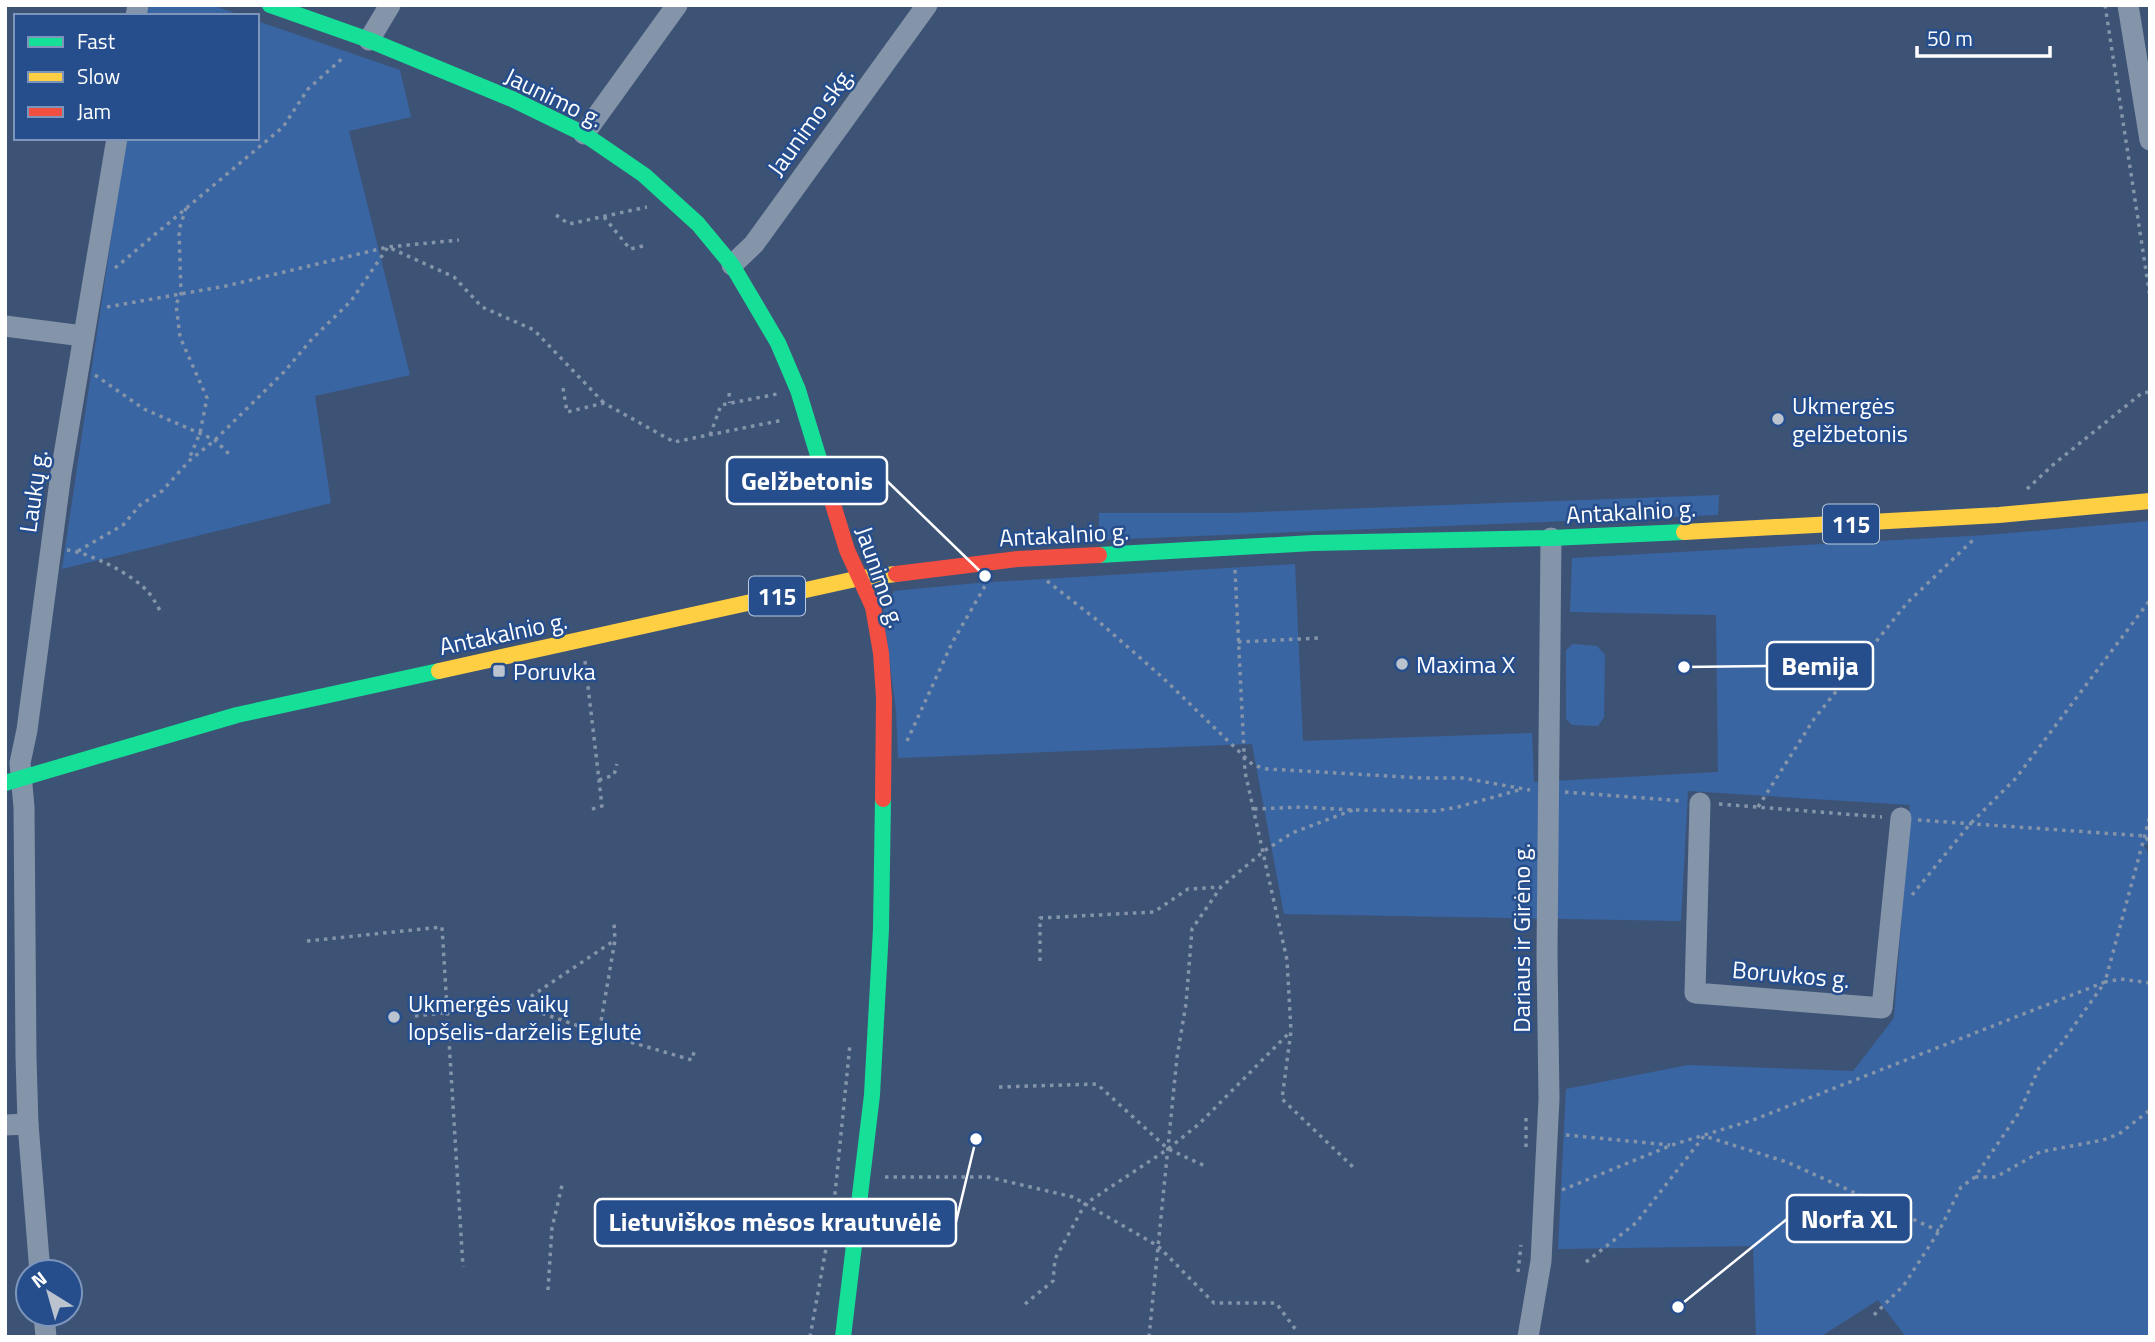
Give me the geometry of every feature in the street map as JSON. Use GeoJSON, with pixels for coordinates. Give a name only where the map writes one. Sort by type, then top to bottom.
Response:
{"type":"FeatureCollection","features":[{"type":"Feature","properties":{"kind":"main road","name":"Jaunimo g."},"geometry":{"type":"LineString","coordinates":[[270,5],[369,40],[512,99],[584,134],[644,175],[698,224],[732,265],[778,343],[807,415],[847,550],[875,619],[881,653],[884,698],[881,929],[872,1095],[843,1337]]}},
{"type":"Feature","properties":{"kind":"main road","name":"Antakalnio g."},"geometry":{"type":"LineString","coordinates":[[13,781],[237,715],[860,578],[1001,560],[1313,543],[1551,538],[1999,515],[2150,501]]}},
{"type":"Feature","properties":{"kind":"street"},"geometry":{"type":"LineString","coordinates":[[369,40],[390,5]]}},
{"type":"Feature","properties":{"kind":"street"},"geometry":{"type":"LineString","coordinates":[[584,134],[677,5]]}},
{"type":"Feature","properties":{"kind":"street","name":"Jaunimo skg."},"geometry":{"type":"LineString","coordinates":[[732,265],[754,244],[927,5]]}},
{"type":"Feature","properties":{"kind":"street"},"geometry":{"type":"LineString","coordinates":[[2128,5],[2150,140]]}},
{"type":"Feature","properties":{"kind":"street","name":"Laukų g."},"geometry":{"type":"LineString","coordinates":[[39,1258],[28,1125],[24,807],[13,781],[27,730],[83,336],[117,140]]}},
{"type":"Feature","properties":{"kind":"street"},"geometry":{"type":"LineString","coordinates":[[5,327],[83,336]]}},
{"type":"Feature","properties":{"kind":"street","name":"Dariaus ir Girėno g."},"geometry":{"type":"LineString","coordinates":[[1528,1337],[1541,1261],[1548,1135],[1551,538]]}},
{"type":"Feature","properties":{"kind":"street","name":"Boruvkos g."},"geometry":{"type":"LineString","coordinates":[[1700,803],[1695,993],[1882,1008],[1901,818]]}},
{"type":"Feature","properties":{"kind":"street"},"geometry":{"type":"LineString","coordinates":[[5,1125],[28,1125]]}},
{"type":"Feature","properties":{"kind":"path"},"geometry":{"type":"LineString","coordinates":[[2105,5],[2150,297]]}},
{"type":"Feature","properties":{"kind":"path"},"geometry":{"type":"LineString","coordinates":[[92,287],[283,127],[308,89],[340,60],[369,40]]}},
{"type":"Feature","properties":{"kind":"path"},"geometry":{"type":"LineString","coordinates":[[556,215],[569,224],[673,201]]}},
{"type":"Feature","properties":{"kind":"path"},"geometry":{"type":"LineString","coordinates":[[187,208],[178,230],[181,294],[176,304],[180,337],[207,398],[200,433],[189,461]]}},
{"type":"Feature","properties":{"kind":"path"},"geometry":{"type":"LineString","coordinates":[[604,218],[630,249],[643,246]]}},
{"type":"Feature","properties":{"kind":"path"},"geometry":{"type":"LineString","coordinates":[[88,310],[226,286],[388,247],[459,240]]}},
{"type":"Feature","properties":{"kind":"path"},"geometry":{"type":"LineString","coordinates":[[388,247],[454,277],[482,307],[534,330],[604,403],[674,442],[807,415]]}},
{"type":"Feature","properties":{"kind":"path"},"geometry":{"type":"LineString","coordinates":[[78,551],[123,526],[139,505],[162,491],[189,461],[215,440],[351,301],[388,247]]}},
{"type":"Feature","properties":{"kind":"path"},"geometry":{"type":"LineString","coordinates":[[79,363],[144,409],[215,440],[230,455]]}},
{"type":"Feature","properties":{"kind":"path"},"geometry":{"type":"LineString","coordinates":[[563,388],[567,412],[604,403]]}},
{"type":"Feature","properties":{"kind":"path"},"geometry":{"type":"LineString","coordinates":[[710,435],[721,405],[798,390]]}},
{"type":"Feature","properties":{"kind":"path"},"geometry":{"type":"LineString","coordinates":[[2026,489],[2142,393],[2150,392]]}},
{"type":"Feature","properties":{"kind":"path"},"geometry":{"type":"LineString","coordinates":[[729,393],[730,403]]}},
{"type":"Feature","properties":{"kind":"path"},"geometry":{"type":"LineString","coordinates":[[1758,807],[1815,719],[1907,603],[1999,515]]}},
{"type":"Feature","properties":{"kind":"path"},"geometry":{"type":"LineString","coordinates":[[51,547],[78,551],[131,577],[149,593],[161,612]]}},
{"type":"Feature","properties":{"kind":"path"},"geometry":{"type":"LineString","coordinates":[[1238,547],[1235,564],[1245,772],[1287,960],[1291,1031],[1282,1099],[1354,1168]]}},
{"type":"Feature","properties":{"kind":"path"},"geometry":{"type":"LineString","coordinates":[[1018,559],[1097,620],[1153,668],[1253,765],[1267,769],[1463,778],[1521,790],[1458,807],[1435,810],[1303,807],[1254,809]]}},
{"type":"Feature","properties":{"kind":"path"},"geometry":{"type":"LineString","coordinates":[[905,746],[951,642],[1001,560]]}},
{"type":"Feature","properties":{"kind":"path"},"geometry":{"type":"LineString","coordinates":[[1891,922],[1970,824],[2016,778],[2150,600]]}},
{"type":"Feature","properties":{"kind":"path"},"geometry":{"type":"LineString","coordinates":[[582,638],[602,806],[589,810]]}},
{"type":"Feature","properties":{"kind":"path"},"geometry":{"type":"LineString","coordinates":[[1238,642],[1320,638]]}},
{"type":"Feature","properties":{"kind":"path"},"geometry":{"type":"LineString","coordinates":[[599,780],[614,775],[617,764]]}},
{"type":"Feature","properties":{"kind":"path"},"geometry":{"type":"LineString","coordinates":[[1549,790],[2145,836],[2150,842]]}},
{"type":"Feature","properties":{"kind":"path"},"geometry":{"type":"LineString","coordinates":[[1149,1337],[1192,929],[1221,887],[1264,851],[1292,833],[1353,810]]}},
{"type":"Feature","properties":{"kind":"path"},"geometry":{"type":"LineString","coordinates":[[1874,1315],[1904,1285],[1939,1231],[1961,1186],[1975,1177],[2020,1111],[2039,1068],[2059,1047],[2105,982],[2150,816]]}},
{"type":"Feature","properties":{"kind":"path"},"geometry":{"type":"LineString","coordinates":[[1040,961],[1040,918],[1154,912],[1188,889],[1221,887]]}},
{"type":"Feature","properties":{"kind":"path"},"geometry":{"type":"LineString","coordinates":[[589,1041],[598,1033],[615,940],[614,923]]}},
{"type":"Feature","properties":{"kind":"path"},"geometry":{"type":"LineString","coordinates":[[307,942],[442,927],[463,1267]]}},
{"type":"Feature","properties":{"kind":"path"},"geometry":{"type":"LineString","coordinates":[[518,1005],[615,940]]}},
{"type":"Feature","properties":{"kind":"path"},"geometry":{"type":"LineString","coordinates":[[1545,1196],[1672,1145],[1753,1120],[2105,982],[2121,979],[2150,983]]}},
{"type":"Feature","properties":{"kind":"path"},"geometry":{"type":"LineString","coordinates":[[415,1016],[518,1005],[598,1033],[692,1060],[695,1048]]}},
{"type":"Feature","properties":{"kind":"path"},"geometry":{"type":"LineString","coordinates":[[1025,1304],[1053,1281],[1055,1259],[1085,1204],[1168,1149],[1199,1124],[1291,1031]]}},
{"type":"Feature","properties":{"kind":"path"},"geometry":{"type":"LineString","coordinates":[[810,1337],[834,1204],[852,1033]]}},
{"type":"Feature","properties":{"kind":"path"},"geometry":{"type":"LineString","coordinates":[[999,1087],[1097,1084],[1168,1149],[1205,1166]]}},
{"type":"Feature","properties":{"kind":"path"},"geometry":{"type":"LineString","coordinates":[[1975,1177],[1996,1177],[2040,1152],[2119,1134],[2150,1110]]}},
{"type":"Feature","properties":{"kind":"path"},"geometry":{"type":"LineString","coordinates":[[1526,1117],[1526,1149]]}},
{"type":"Feature","properties":{"kind":"path"},"geometry":{"type":"LineString","coordinates":[[1525,1135],[1574,1135],[1672,1145]]}},
{"type":"Feature","properties":{"kind":"path"},"geometry":{"type":"LineString","coordinates":[[1704,1136],[1787,1162],[1939,1231]]}},
{"type":"Feature","properties":{"kind":"path"},"geometry":{"type":"LineString","coordinates":[[1586,1262],[1636,1223],[1704,1136]]}},
{"type":"Feature","properties":{"kind":"path"},"geometry":{"type":"LineString","coordinates":[[861,1177],[988,1177],[1073,1197],[1158,1246],[1214,1303],[1276,1303],[1296,1330]]}},
{"type":"Feature","properties":{"kind":"path"},"geometry":{"type":"LineString","coordinates":[[548,1290],[552,1228],[563,1181]]}},
{"type":"Feature","properties":{"kind":"path"},"geometry":{"type":"LineString","coordinates":[[1518,1273],[1522,1232]]}},
{"type":"Feature","properties":{"kind":"shaded area"},"geometry":{"type":"Polygon","coordinates":[[[150,5],[212,5],[237,14],[145,14],[150,5]]]}},
{"type":"Feature","properties":{"kind":"shaded area"},"geometry":{"type":"Polygon","coordinates":[[[259,22],[400,70],[411,117],[349,131],[410,375],[315,396],[331,503],[62,569],[126,140],[259,140],[259,22]]]}},
{"type":"Feature","properties":{"kind":"shaded area"},"geometry":{"type":"Polygon","coordinates":[[[1719,495],[1718,515],[1099,540],[1099,513],[1231,513],[1719,495]]]}},
{"type":"Feature","properties":{"kind":"shaded area"},"geometry":{"type":"Polygon","coordinates":[[[2150,521],[2150,842],[2144,846],[2150,855],[2150,1337],[1906,1337],[1878,1300],[1820,1337],[1756,1337],[1753,1246],[1558,1249],[1566,1089],[1688,1065],[1853,1071],[1894,1018],[1910,805],[1688,791],[1681,921],[1284,914],[1252,744],[898,758],[896,710],[883,612],[894,591],[977,583],[1295,564],[1303,741],[1532,733],[1534,782],[1718,772],[1716,615],[1570,612],[1572,558],[1987,535],[2150,521]]]}},
{"type":"Feature","properties":{"kind":"shaded area"},"geometry":{"type":"Polygon","coordinates":[[[1573,644],[1597,646],[1605,655],[1604,717],[1598,726],[1572,725],[1566,719],[1566,650],[1573,644]]]}},
{"type":"Feature","properties":{"kind":"traffic: fast"},"geometry":{"type":"LineString","coordinates":[[270,5],[369,40],[512,99],[584,134],[644,175],[698,224],[732,265],[778,343],[798,390],[824,475]]}},
{"type":"Feature","properties":{"kind":"traffic: fast"},"geometry":{"type":"LineString","coordinates":[[1099,555],[1313,543],[1684,532]]}},
{"type":"Feature","properties":{"kind":"traffic: fast"},"geometry":{"type":"LineString","coordinates":[[5,783],[237,715],[439,671]]}},
{"type":"Feature","properties":{"kind":"traffic: fast"},"geometry":{"type":"LineString","coordinates":[[843,1337],[872,1095],[881,929],[883,799]]}},
{"type":"Feature","properties":{"kind":"traffic: slow"},"geometry":{"type":"LineString","coordinates":[[1684,532],[1999,515],[2150,501]]}},
{"type":"Feature","properties":{"kind":"traffic: slow"},"geometry":{"type":"LineString","coordinates":[[439,671],[860,578],[896,574]]}},
{"type":"Feature","properties":{"kind":"traffic: jam"},"geometry":{"type":"LineString","coordinates":[[824,475],[847,550],[873,607],[881,653],[884,698],[883,799]]}},
{"type":"Feature","properties":{"kind":"traffic: jam"},"geometry":{"type":"LineString","coordinates":[[896,574],[1018,559],[1099,555]]}},
{"type":"Feature","properties":{"kind":"place","name":"Ukmergės gelžbetonis"},"geometry":{"type":"Point","coordinates":[1778,419]}},
{"type":"Feature","properties":{"kind":"place","name":"Gelžbetonis"},"geometry":{"type":"Point","coordinates":[985,576]}},
{"type":"Feature","properties":{"kind":"place","name":"Maxima X"},"geometry":{"type":"Point","coordinates":[1402,664]}},
{"type":"Feature","properties":{"kind":"place","name":"Bemija"},"geometry":{"type":"Point","coordinates":[1684,667]}},
{"type":"Feature","properties":{"kind":"place","name":"Poruvka"},"geometry":{"type":"Point","coordinates":[499,671]}},
{"type":"Feature","properties":{"kind":"place","name":"Ukmergės vaikų lopšelis-darželis Eglutė"},"geometry":{"type":"Point","coordinates":[394,1017]}},
{"type":"Feature","properties":{"kind":"place","name":"Lietuviškos mėsos krautuvėlė"},"geometry":{"type":"Point","coordinates":[976,1139]}},
{"type":"Feature","properties":{"kind":"place","name":"Norfa XL"},"geometry":{"type":"Point","coordinates":[1678,1307]}}]}
